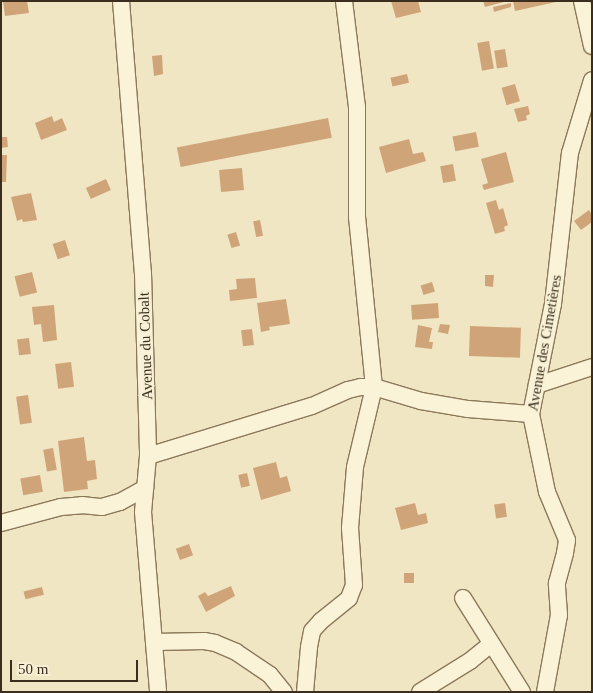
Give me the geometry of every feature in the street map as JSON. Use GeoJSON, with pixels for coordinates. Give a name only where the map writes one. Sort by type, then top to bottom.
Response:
{"type":"FeatureCollection","features":[{"type":"Feature","properties":{"kind":"street","name":"Avenue du Cobalt"},"geometry":{"type":"LineString","coordinates":[[121,1],[143,273],[148,456],[144,488],[144,512],[158,692]]}},
{"type":"Feature","properties":{"kind":"street"},"geometry":{"type":"LineString","coordinates":[[305,692],[312,631],[349,598],[354,585],[350,528],[355,467],[374,387],[357,217],[357,107],[344,1]]}},
{"type":"Feature","properties":{"kind":"street"},"geometry":{"type":"LineString","coordinates":[[582,1],[592,46]]}},
{"type":"Feature","properties":{"kind":"street","name":"Avenue des Cimetières"},"geometry":{"type":"LineString","coordinates":[[545,692],[559,615],[557,583],[566,553],[566,540],[547,492],[530,414],[560,260],[570,153],[591,86]]}},
{"type":"Feature","properties":{"kind":"street"},"geometry":{"type":"LineString","coordinates":[[537,385],[592,367]]}},
{"type":"Feature","properties":{"kind":"street"},"geometry":{"type":"LineString","coordinates":[[148,456],[312,406],[348,390],[374,387],[421,401],[468,409],[530,414]]}},
{"type":"Feature","properties":{"kind":"street"},"geometry":{"type":"LineString","coordinates":[[1,523],[61,507],[82,505],[102,507],[120,502],[144,488]]}},
{"type":"Feature","properties":{"kind":"street"},"geometry":{"type":"LineString","coordinates":[[463,598],[522,692]]}},
{"type":"Feature","properties":{"kind":"street"},"geometry":{"type":"LineString","coordinates":[[154,642],[204,641],[236,652],[270,675],[284,692]]}},
{"type":"Feature","properties":{"kind":"street"},"geometry":{"type":"LineString","coordinates":[[420,692],[470,662],[492,644]]}},
{"type":"Feature","properties":{"kind":"building"},"geometry":{"type":"Polygon","coordinates":[[[3,1],[27,1],[29,13],[5,16],[3,1]]]}},
{"type":"Feature","properties":{"kind":"building"},"geometry":{"type":"Polygon","coordinates":[[[391,1],[418,1],[421,12],[396,18],[391,1]]]}},
{"type":"Feature","properties":{"kind":"building"},"geometry":{"type":"Polygon","coordinates":[[[483,1],[504,1],[504,2],[485,7],[483,1]]]}},
{"type":"Feature","properties":{"kind":"building"},"geometry":{"type":"Polygon","coordinates":[[[513,1],[555,1],[556,2],[515,11],[513,1]]]}},
{"type":"Feature","properties":{"kind":"building"},"geometry":{"type":"Polygon","coordinates":[[[511,3],[511,7],[494,12],[493,7],[511,3]]]}},
{"type":"Feature","properties":{"kind":"building"},"geometry":{"type":"Polygon","coordinates":[[[489,41],[494,69],[482,71],[477,43],[489,41]]]}},
{"type":"Feature","properties":{"kind":"building"},"geometry":{"type":"Polygon","coordinates":[[[505,49],[508,67],[497,68],[494,51],[505,49]]]}},
{"type":"Feature","properties":{"kind":"building"},"geometry":{"type":"Polygon","coordinates":[[[162,55],[163,74],[154,76],[152,56],[162,55]]]}},
{"type":"Feature","properties":{"kind":"building"},"geometry":{"type":"Polygon","coordinates":[[[407,74],[409,83],[392,87],[390,78],[407,74]]]}},
{"type":"Feature","properties":{"kind":"building"},"geometry":{"type":"Polygon","coordinates":[[[515,84],[520,101],[507,105],[502,88],[515,84]]]}},
{"type":"Feature","properties":{"kind":"building"},"geometry":{"type":"Polygon","coordinates":[[[528,106],[530,114],[526,116],[527,120],[518,122],[514,109],[528,106]]]}},
{"type":"Feature","properties":{"kind":"building"},"geometry":{"type":"Polygon","coordinates":[[[52,116],[54,122],[62,118],[67,130],[41,140],[35,123],[52,116]]]}},
{"type":"Feature","properties":{"kind":"building"},"geometry":{"type":"Polygon","coordinates":[[[328,118],[332,138],[181,167],[177,147],[328,118]]]}},
{"type":"Feature","properties":{"kind":"building"},"geometry":{"type":"Polygon","coordinates":[[[476,132],[479,147],[455,151],[452,137],[476,132]]]}},
{"type":"Feature","properties":{"kind":"building"},"geometry":{"type":"Polygon","coordinates":[[[1,137],[7,137],[8,147],[1,148],[1,137]]]}},
{"type":"Feature","properties":{"kind":"building"},"geometry":{"type":"Polygon","coordinates":[[[409,139],[413,154],[423,152],[426,161],[386,173],[379,147],[409,139]]]}},
{"type":"Feature","properties":{"kind":"building"},"geometry":{"type":"Polygon","coordinates":[[[506,152],[514,182],[484,190],[482,185],[488,183],[481,159],[506,152]]]}},
{"type":"Feature","properties":{"kind":"building"},"geometry":{"type":"Polygon","coordinates":[[[1,155],[7,155],[6,182],[1,182],[1,155]]]}},
{"type":"Feature","properties":{"kind":"building"},"geometry":{"type":"Polygon","coordinates":[[[453,164],[456,181],[443,183],[440,166],[453,164]]]}},
{"type":"Feature","properties":{"kind":"building"},"geometry":{"type":"Polygon","coordinates":[[[242,168],[244,190],[221,192],[219,170],[242,168]]]}},
{"type":"Feature","properties":{"kind":"building"},"geometry":{"type":"Polygon","coordinates":[[[106,179],[111,190],[91,199],[86,188],[106,179]]]}},
{"type":"Feature","properties":{"kind":"building"},"geometry":{"type":"Polygon","coordinates":[[[31,193],[37,220],[23,222],[22,219],[17,221],[11,197],[31,193]]]}},
{"type":"Feature","properties":{"kind":"building"},"geometry":{"type":"Polygon","coordinates":[[[496,200],[499,210],[503,208],[508,225],[504,227],[505,231],[495,234],[486,203],[496,200]]]}},
{"type":"Feature","properties":{"kind":"building"},"geometry":{"type":"Polygon","coordinates":[[[589,210],[592,215],[592,222],[581,230],[574,221],[589,210]]]}},
{"type":"Feature","properties":{"kind":"building"},"geometry":{"type":"Polygon","coordinates":[[[260,220],[263,236],[256,237],[253,221],[260,220]]]}},
{"type":"Feature","properties":{"kind":"building"},"geometry":{"type":"Polygon","coordinates":[[[236,232],[240,245],[231,248],[227,235],[236,232]]]}},
{"type":"Feature","properties":{"kind":"building"},"geometry":{"type":"Polygon","coordinates":[[[65,240],[70,255],[58,259],[53,244],[65,240]]]}},
{"type":"Feature","properties":{"kind":"building"},"geometry":{"type":"Polygon","coordinates":[[[32,272],[37,292],[20,297],[15,276],[32,272]]]}},
{"type":"Feature","properties":{"kind":"building"},"geometry":{"type":"Polygon","coordinates":[[[485,275],[494,275],[493,287],[485,286],[485,275]]]}},
{"type":"Feature","properties":{"kind":"building"},"geometry":{"type":"Polygon","coordinates":[[[255,278],[257,298],[230,301],[229,290],[237,289],[236,279],[255,278]]]}},
{"type":"Feature","properties":{"kind":"building"},"geometry":{"type":"Polygon","coordinates":[[[432,282],[435,292],[423,295],[421,286],[432,282]]]}},
{"type":"Feature","properties":{"kind":"building"},"geometry":{"type":"Polygon","coordinates":[[[286,299],[290,324],[269,327],[270,330],[261,332],[257,303],[286,299]]]}},
{"type":"Feature","properties":{"kind":"building"},"geometry":{"type":"Polygon","coordinates":[[[438,303],[439,318],[412,320],[411,305],[438,303]]]}},
{"type":"Feature","properties":{"kind":"building"},"geometry":{"type":"Polygon","coordinates":[[[54,305],[57,340],[43,342],[41,324],[34,325],[32,307],[54,305]]]}},
{"type":"Feature","properties":{"kind":"building"},"geometry":{"type":"Polygon","coordinates":[[[440,324],[450,325],[448,334],[438,332],[440,324]]]}},
{"type":"Feature","properties":{"kind":"building"},"geometry":{"type":"Polygon","coordinates":[[[418,325],[432,328],[429,342],[433,342],[432,349],[415,347],[418,325]]]}},
{"type":"Feature","properties":{"kind":"building"},"geometry":{"type":"Polygon","coordinates":[[[470,326],[521,328],[520,358],[469,356],[470,326]]]}},
{"type":"Feature","properties":{"kind":"building"},"geometry":{"type":"Polygon","coordinates":[[[252,329],[254,345],[243,346],[241,330],[252,329]]]}},
{"type":"Feature","properties":{"kind":"building"},"geometry":{"type":"Polygon","coordinates":[[[29,338],[31,354],[19,355],[17,339],[29,338]]]}},
{"type":"Feature","properties":{"kind":"building"},"geometry":{"type":"Polygon","coordinates":[[[71,362],[74,387],[58,389],[55,364],[71,362]]]}},
{"type":"Feature","properties":{"kind":"building"},"geometry":{"type":"Polygon","coordinates":[[[28,395],[32,423],[20,424],[16,397],[28,395]]]}},
{"type":"Feature","properties":{"kind":"building"},"geometry":{"type":"Polygon","coordinates":[[[84,437],[87,461],[95,460],[97,479],[87,481],[88,489],[64,492],[58,441],[84,437]]]}},
{"type":"Feature","properties":{"kind":"building"},"geometry":{"type":"Polygon","coordinates":[[[53,448],[57,470],[47,471],[43,450],[53,448]]]}},
{"type":"Feature","properties":{"kind":"building"},"geometry":{"type":"Polygon","coordinates":[[[276,462],[280,478],[287,476],[291,491],[261,500],[253,468],[276,462]]]}},
{"type":"Feature","properties":{"kind":"building"},"geometry":{"type":"Polygon","coordinates":[[[247,473],[250,486],[241,488],[238,475],[247,473]]]}},
{"type":"Feature","properties":{"kind":"building"},"geometry":{"type":"Polygon","coordinates":[[[40,475],[43,492],[23,495],[20,478],[40,475]]]}},
{"type":"Feature","properties":{"kind":"building"},"geometry":{"type":"Polygon","coordinates":[[[415,503],[418,515],[426,513],[428,523],[401,530],[395,508],[415,503]]]}},
{"type":"Feature","properties":{"kind":"building"},"geometry":{"type":"Polygon","coordinates":[[[505,503],[507,517],[496,518],[494,505],[505,503]]]}},
{"type":"Feature","properties":{"kind":"building"},"geometry":{"type":"Polygon","coordinates":[[[189,544],[193,555],[180,560],[176,549],[189,544]]]}},
{"type":"Feature","properties":{"kind":"building"},"geometry":{"type":"Polygon","coordinates":[[[404,573],[414,573],[414,583],[404,583],[404,573]]]}},
{"type":"Feature","properties":{"kind":"building"},"geometry":{"type":"Polygon","coordinates":[[[231,586],[235,596],[206,612],[198,596],[205,592],[208,596],[231,586]]]}},
{"type":"Feature","properties":{"kind":"building"},"geometry":{"type":"Polygon","coordinates":[[[42,587],[44,595],[25,599],[24,592],[42,587]]]}}]}
